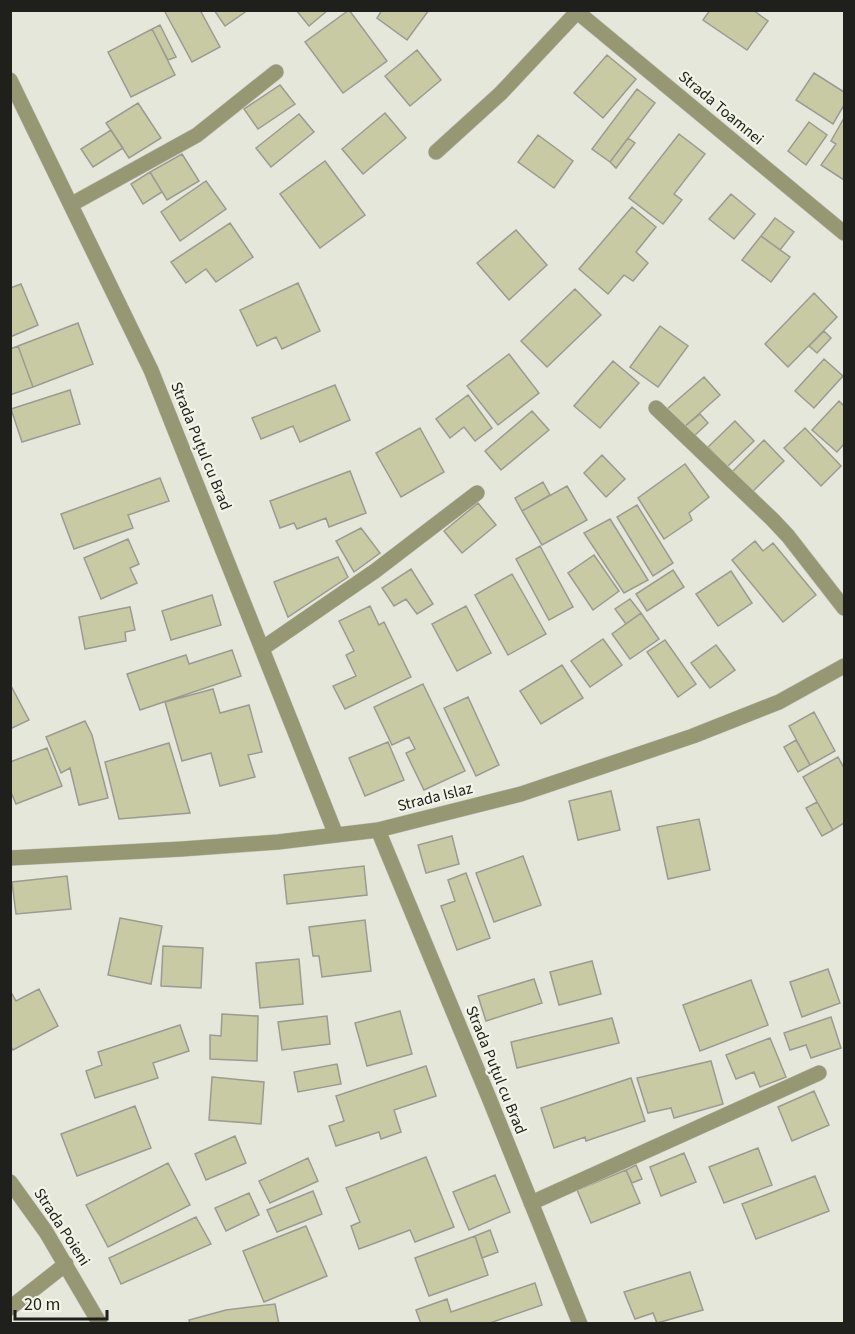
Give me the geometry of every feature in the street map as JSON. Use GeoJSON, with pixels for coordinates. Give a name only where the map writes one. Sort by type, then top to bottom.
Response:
{"type":"FeatureCollection","features":[{"type":"Feature","properties":{"kind":"street"},"geometry":{"type":"LineString","coordinates":[[436,152],[501,93],[576,11]]}},
{"type":"Feature","properties":{"kind":"street","name":"Strada Toamnei"},"geometry":{"type":"LineString","coordinates":[[576,11],[844,233]]}},
{"type":"Feature","properties":{"kind":"street"},"geometry":{"type":"LineString","coordinates":[[72,204],[197,135],[276,72]]}},
{"type":"Feature","properties":{"kind":"street","name":"Strada Puțul cu Brad"},"geometry":{"type":"LineString","coordinates":[[10,80],[151,370],[336,835]]}},
{"type":"Feature","properties":{"kind":"street"},"geometry":{"type":"LineString","coordinates":[[657,408],[773,519],[844,608]]}},
{"type":"Feature","properties":{"kind":"street"},"geometry":{"type":"LineString","coordinates":[[262,648],[375,571],[477,492]]}},
{"type":"Feature","properties":{"kind":"street","name":"Strada Islaz"},"geometry":{"type":"LineString","coordinates":[[10,858],[278,842],[378,830],[521,794],[693,736],[779,702],[844,666]]}},
{"type":"Feature","properties":{"kind":"street","name":"Strada Puțul cu Brad"},"geometry":{"type":"LineString","coordinates":[[378,830],[580,1323]]}},
{"type":"Feature","properties":{"kind":"street"},"geometry":{"type":"LineString","coordinates":[[531,1203],[819,1073]]}},
{"type":"Feature","properties":{"kind":"street","name":"Strada Poieni"},"geometry":{"type":"LineString","coordinates":[[10,1182],[46,1232],[100,1323]]}},
{"type":"Feature","properties":{"kind":"street"},"geometry":{"type":"LineString","coordinates":[[10,1308],[66,1264]]}},
{"type":"Feature","properties":{"kind":"building"},"geometry":{"type":"Polygon","coordinates":[[[164,10],[200,10],[220,47],[192,62],[164,10]]]}},
{"type":"Feature","properties":{"kind":"building"},"geometry":{"type":"Polygon","coordinates":[[[214,10],[248,10],[225,26],[214,10]]]}},
{"type":"Feature","properties":{"kind":"building"},"geometry":{"type":"Polygon","coordinates":[[[296,10],[328,10],[309,26],[296,10]]]}},
{"type":"Feature","properties":{"kind":"building"},"geometry":{"type":"Polygon","coordinates":[[[349,10],[387,61],[343,93],[305,42],[349,10]]]}},
{"type":"Feature","properties":{"kind":"building"},"geometry":{"type":"Polygon","coordinates":[[[382,10],[429,10],[407,40],[377,18],[382,10]]]}},
{"type":"Feature","properties":{"kind":"building"},"geometry":{"type":"Polygon","coordinates":[[[710,10],[753,10],[768,21],[747,50],[703,20],[710,10]]]}},
{"type":"Feature","properties":{"kind":"building"},"geometry":{"type":"Polygon","coordinates":[[[160,25],[176,57],[168,60],[152,29],[160,25]]]}},
{"type":"Feature","properties":{"kind":"building"},"geometry":{"type":"Polygon","coordinates":[[[152,29],[175,75],[131,97],[108,52],[152,29]]]}},
{"type":"Feature","properties":{"kind":"building"},"geometry":{"type":"Polygon","coordinates":[[[417,50],[441,80],[410,106],[385,76],[417,50]]]}},
{"type":"Feature","properties":{"kind":"building"},"geometry":{"type":"Polygon","coordinates":[[[607,55],[636,79],[603,118],[574,93],[607,55]]]}},
{"type":"Feature","properties":{"kind":"building"},"geometry":{"type":"Polygon","coordinates":[[[814,73],[844,92],[844,105],[833,124],[796,100],[814,73]]]}},
{"type":"Feature","properties":{"kind":"building"},"geometry":{"type":"Polygon","coordinates":[[[280,85],[295,104],[258,129],[244,109],[280,85]]]}},
{"type":"Feature","properties":{"kind":"building"},"geometry":{"type":"Polygon","coordinates":[[[637,89],[655,103],[610,162],[592,149],[637,89]]]}},
{"type":"Feature","properties":{"kind":"building"},"geometry":{"type":"Polygon","coordinates":[[[138,103],[161,138],[129,158],[106,123],[138,103]]]}},
{"type":"Feature","properties":{"kind":"building"},"geometry":{"type":"Polygon","coordinates":[[[385,113],[406,138],[363,174],[342,149],[385,113]]]}},
{"type":"Feature","properties":{"kind":"building"},"geometry":{"type":"Polygon","coordinates":[[[299,114],[314,132],[271,167],[256,148],[299,114]]]}},
{"type":"Feature","properties":{"kind":"building"},"geometry":{"type":"Polygon","coordinates":[[[844,118],[844,180],[821,165],[836,144],[831,141],[844,118]]]}},
{"type":"Feature","properties":{"kind":"building"},"geometry":{"type":"Polygon","coordinates":[[[809,122],[827,135],[806,165],[788,151],[809,122]]]}},
{"type":"Feature","properties":{"kind":"building"},"geometry":{"type":"Polygon","coordinates":[[[111,130],[123,148],[93,167],[81,149],[111,130]]]}},
{"type":"Feature","properties":{"kind":"building"},"geometry":{"type":"Polygon","coordinates":[[[679,134],[705,154],[674,194],[682,200],[663,224],[629,198],[679,134]]]}},
{"type":"Feature","properties":{"kind":"building"},"geometry":{"type":"Polygon","coordinates":[[[538,135],[573,161],[554,188],[518,162],[538,135]]]}},
{"type":"Feature","properties":{"kind":"building"},"geometry":{"type":"Polygon","coordinates":[[[628,138],[635,143],[616,168],[610,162],[628,138]]]}},
{"type":"Feature","properties":{"kind":"building"},"geometry":{"type":"Polygon","coordinates":[[[182,154],[199,181],[167,200],[150,172],[182,154]]]}},
{"type":"Feature","properties":{"kind":"building"},"geometry":{"type":"Polygon","coordinates":[[[325,161],[365,215],[320,248],[280,194],[325,161]]]}},
{"type":"Feature","properties":{"kind":"building"},"geometry":{"type":"Polygon","coordinates":[[[150,172],[162,192],[143,204],[131,184],[150,172]]]}},
{"type":"Feature","properties":{"kind":"building"},"geometry":{"type":"Polygon","coordinates":[[[206,181],[226,209],[180,241],[161,212],[206,181]]]}},
{"type":"Feature","properties":{"kind":"building"},"geometry":{"type":"Polygon","coordinates":[[[731,194],[755,214],[734,239],[709,219],[731,194]]]}},
{"type":"Feature","properties":{"kind":"building"},"geometry":{"type":"Polygon","coordinates":[[[632,207],[656,227],[636,252],[648,263],[633,281],[624,275],[608,294],[579,269],[632,207]]]}},
{"type":"Feature","properties":{"kind":"building"},"geometry":{"type":"Polygon","coordinates":[[[775,218],[794,232],[780,250],[761,236],[775,218]]]}},
{"type":"Feature","properties":{"kind":"building"},"geometry":{"type":"Polygon","coordinates":[[[230,223],[253,257],[216,282],[206,269],[186,283],[171,262],[230,223]]]}},
{"type":"Feature","properties":{"kind":"building"},"geometry":{"type":"Polygon","coordinates":[[[516,230],[547,265],[509,300],[477,263],[516,230]]]}},
{"type":"Feature","properties":{"kind":"building"},"geometry":{"type":"Polygon","coordinates":[[[761,236],[790,257],[771,282],[742,260],[761,236]]]}},
{"type":"Feature","properties":{"kind":"building"},"geometry":{"type":"Polygon","coordinates":[[[298,283],[320,331],[282,349],[276,337],[257,346],[240,310],[298,283]]]}},
{"type":"Feature","properties":{"kind":"building"},"geometry":{"type":"Polygon","coordinates":[[[21,284],[38,325],[10,337],[10,288],[21,284]]]}},
{"type":"Feature","properties":{"kind":"building"},"geometry":{"type":"Polygon","coordinates":[[[575,289],[601,315],[547,367],[521,341],[575,289]]]}},
{"type":"Feature","properties":{"kind":"building"},"geometry":{"type":"Polygon","coordinates":[[[814,293],[837,317],[788,367],[765,344],[814,293]]]}},
{"type":"Feature","properties":{"kind":"building"},"geometry":{"type":"Polygon","coordinates":[[[78,323],[93,364],[33,387],[18,346],[78,323]]]}},
{"type":"Feature","properties":{"kind":"building"},"geometry":{"type":"Polygon","coordinates":[[[660,326],[688,346],[658,387],[630,367],[660,326]]]}},
{"type":"Feature","properties":{"kind":"building"},"geometry":{"type":"Polygon","coordinates":[[[824,331],[831,338],[817,353],[809,346],[824,331]]]}},
{"type":"Feature","properties":{"kind":"building"},"geometry":{"type":"Polygon","coordinates":[[[18,346],[33,387],[10,395],[10,349],[18,346]]]}},
{"type":"Feature","properties":{"kind":"building"},"geometry":{"type":"Polygon","coordinates":[[[509,354],[539,393],[498,425],[467,386],[509,354]]]}},
{"type":"Feature","properties":{"kind":"building"},"geometry":{"type":"Polygon","coordinates":[[[824,359],[843,376],[814,408],[795,391],[824,359]]]}},
{"type":"Feature","properties":{"kind":"building"},"geometry":{"type":"Polygon","coordinates":[[[613,361],[639,383],[600,428],[574,406],[613,361]]]}},
{"type":"Feature","properties":{"kind":"building"},"geometry":{"type":"Polygon","coordinates":[[[704,377],[720,395],[683,428],[667,409],[704,377]]]}},
{"type":"Feature","properties":{"kind":"building"},"geometry":{"type":"Polygon","coordinates":[[[335,385],[350,420],[300,442],[293,426],[261,439],[252,418],[335,385]]]}},
{"type":"Feature","properties":{"kind":"building"},"geometry":{"type":"Polygon","coordinates":[[[70,390],[80,424],[22,442],[11,409],[70,390]]]}},
{"type":"Feature","properties":{"kind":"building"},"geometry":{"type":"Polygon","coordinates":[[[468,395],[492,428],[475,441],[464,427],[450,438],[436,419],[468,395]]]}},
{"type":"Feature","properties":{"kind":"building"},"geometry":{"type":"Polygon","coordinates":[[[839,401],[844,406],[844,444],[837,452],[812,430],[839,401]]]}},
{"type":"Feature","properties":{"kind":"building"},"geometry":{"type":"Polygon","coordinates":[[[532,411],[549,430],[501,470],[485,451],[532,411]]]}},
{"type":"Feature","properties":{"kind":"building"},"geometry":{"type":"Polygon","coordinates":[[[700,414],[708,423],[692,438],[683,428],[700,414]]]}},
{"type":"Feature","properties":{"kind":"building"},"geometry":{"type":"Polygon","coordinates":[[[735,421],[754,441],[727,467],[708,447],[735,421]]]}},
{"type":"Feature","properties":{"kind":"building"},"geometry":{"type":"Polygon","coordinates":[[[420,428],[444,472],[401,497],[376,453],[420,428]]]}},
{"type":"Feature","properties":{"kind":"building"},"geometry":{"type":"Polygon","coordinates":[[[805,428],[841,466],[821,486],[784,448],[805,428]]]}},
{"type":"Feature","properties":{"kind":"building"},"geometry":{"type":"Polygon","coordinates":[[[764,440],[784,461],[752,492],[732,472],[764,440]]]}},
{"type":"Feature","properties":{"kind":"building"},"geometry":{"type":"Polygon","coordinates":[[[602,455],[625,479],[606,497],[584,473],[602,455]]]}},
{"type":"Feature","properties":{"kind":"building"},"geometry":{"type":"Polygon","coordinates":[[[685,464],[709,497],[689,513],[692,520],[664,539],[638,498],[685,464]]]}},
{"type":"Feature","properties":{"kind":"building"},"geometry":{"type":"Polygon","coordinates":[[[350,471],[366,513],[329,527],[326,518],[297,529],[294,523],[280,528],[270,501],[350,471]]]}},
{"type":"Feature","properties":{"kind":"building"},"geometry":{"type":"Polygon","coordinates":[[[160,478],[169,501],[128,515],[133,528],[74,549],[61,514],[160,478]]]}},
{"type":"Feature","properties":{"kind":"building"},"geometry":{"type":"Polygon","coordinates":[[[543,482],[550,495],[522,511],[515,498],[543,482]]]}},
{"type":"Feature","properties":{"kind":"building"},"geometry":{"type":"Polygon","coordinates":[[[567,486],[587,520],[542,545],[522,511],[567,486]]]}},
{"type":"Feature","properties":{"kind":"building"},"geometry":{"type":"Polygon","coordinates":[[[478,503],[496,525],[462,553],[444,531],[478,503]]]}},
{"type":"Feature","properties":{"kind":"building"},"geometry":{"type":"Polygon","coordinates":[[[637,505],[673,563],[653,576],[617,517],[637,505]]]}},
{"type":"Feature","properties":{"kind":"building"},"geometry":{"type":"Polygon","coordinates":[[[610,519],[648,580],[624,593],[584,533],[610,519]]]}},
{"type":"Feature","properties":{"kind":"building"},"geometry":{"type":"Polygon","coordinates":[[[361,528],[380,553],[354,572],[336,541],[361,528]]]}},
{"type":"Feature","properties":{"kind":"building"},"geometry":{"type":"Polygon","coordinates":[[[128,539],[139,564],[130,568],[137,583],[101,599],[84,558],[128,539]]]}},
{"type":"Feature","properties":{"kind":"building"},"geometry":{"type":"Polygon","coordinates":[[[755,541],[763,551],[773,543],[816,595],[783,622],[732,560],[755,541]]]}},
{"type":"Feature","properties":{"kind":"building"},"geometry":{"type":"Polygon","coordinates":[[[540,546],[573,607],[549,620],[516,559],[540,546]]]}},
{"type":"Feature","properties":{"kind":"building"},"geometry":{"type":"Polygon","coordinates":[[[594,555],[619,591],[593,610],[568,573],[594,555]]]}},
{"type":"Feature","properties":{"kind":"building"},"geometry":{"type":"Polygon","coordinates":[[[338,557],[348,577],[288,617],[274,582],[338,557]]]}},
{"type":"Feature","properties":{"kind":"building"},"geometry":{"type":"Polygon","coordinates":[[[411,569],[433,604],[417,614],[406,599],[394,606],[382,588],[411,569]]]}},
{"type":"Feature","properties":{"kind":"building"},"geometry":{"type":"Polygon","coordinates":[[[673,570],[684,587],[647,611],[636,594],[673,570]]]}},
{"type":"Feature","properties":{"kind":"building"},"geometry":{"type":"Polygon","coordinates":[[[731,571],[752,603],[718,626],[696,594],[731,571]]]}},
{"type":"Feature","properties":{"kind":"building"},"geometry":{"type":"Polygon","coordinates":[[[512,574],[546,634],[508,655],[475,595],[512,574]]]}},
{"type":"Feature","properties":{"kind":"building"},"geometry":{"type":"Polygon","coordinates":[[[212,595],[221,625],[171,640],[162,611],[212,595]]]}},
{"type":"Feature","properties":{"kind":"building"},"geometry":{"type":"Polygon","coordinates":[[[630,599],[641,613],[626,624],[615,609],[630,599]]]}},
{"type":"Feature","properties":{"kind":"building"},"geometry":{"type":"Polygon","coordinates":[[[370,606],[379,625],[384,622],[411,677],[345,709],[333,686],[356,676],[346,655],[354,651],[339,621],[370,606]]]}},
{"type":"Feature","properties":{"kind":"building"},"geometry":{"type":"Polygon","coordinates":[[[466,606],[491,653],[457,671],[432,624],[466,606]]]}},
{"type":"Feature","properties":{"kind":"building"},"geometry":{"type":"Polygon","coordinates":[[[130,607],[135,630],[125,632],[126,641],[85,649],[79,617],[130,607]]]}},
{"type":"Feature","properties":{"kind":"building"},"geometry":{"type":"Polygon","coordinates":[[[641,613],[659,639],[630,659],[612,634],[641,613]]]}},
{"type":"Feature","properties":{"kind":"building"},"geometry":{"type":"Polygon","coordinates":[[[603,639],[622,665],[590,687],[571,661],[603,639]]]}},
{"type":"Feature","properties":{"kind":"building"},"geometry":{"type":"Polygon","coordinates":[[[665,640],[696,684],[678,697],[647,652],[665,640]]]}},
{"type":"Feature","properties":{"kind":"building"},"geometry":{"type":"Polygon","coordinates":[[[716,645],[735,670],[710,688],[691,663],[716,645]]]}},
{"type":"Feature","properties":{"kind":"building"},"geometry":{"type":"Polygon","coordinates":[[[232,650],[241,676],[140,710],[127,674],[186,655],[189,664],[232,650]]]}},
{"type":"Feature","properties":{"kind":"building"},"geometry":{"type":"Polygon","coordinates":[[[562,665],[583,698],[541,724],[520,691],[562,665]]]}},
{"type":"Feature","properties":{"kind":"building"},"geometry":{"type":"Polygon","coordinates":[[[10,684],[29,720],[10,729],[10,684]]]}},
{"type":"Feature","properties":{"kind":"building"},"geometry":{"type":"Polygon","coordinates":[[[423,684],[465,771],[424,790],[406,753],[415,749],[409,737],[392,745],[374,707],[423,684]]]}},
{"type":"Feature","properties":{"kind":"building"},"geometry":{"type":"Polygon","coordinates":[[[213,689],[220,713],[249,705],[262,752],[248,755],[255,777],[220,786],[211,753],[182,761],[165,702],[213,689]]]}},
{"type":"Feature","properties":{"kind":"building"},"geometry":{"type":"Polygon","coordinates":[[[468,697],[499,765],[476,776],[444,708],[468,697]]]}},
{"type":"Feature","properties":{"kind":"building"},"geometry":{"type":"Polygon","coordinates":[[[814,712],[835,751],[810,765],[789,726],[814,712]]]}},
{"type":"Feature","properties":{"kind":"building"},"geometry":{"type":"Polygon","coordinates":[[[85,721],[92,735],[108,798],[79,805],[70,768],[61,773],[46,737],[85,721]]]}},
{"type":"Feature","properties":{"kind":"building"},"geometry":{"type":"Polygon","coordinates":[[[796,740],[810,765],[798,772],[784,747],[796,740]]]}},
{"type":"Feature","properties":{"kind":"building"},"geometry":{"type":"Polygon","coordinates":[[[388,742],[404,780],[365,796],[349,758],[388,742]]]}},
{"type":"Feature","properties":{"kind":"building"},"geometry":{"type":"Polygon","coordinates":[[[169,743],[190,813],[119,819],[105,762],[169,743]]]}},
{"type":"Feature","properties":{"kind":"building"},"geometry":{"type":"Polygon","coordinates":[[[47,748],[62,786],[16,804],[10,790],[10,762],[47,748]]]}},
{"type":"Feature","properties":{"kind":"building"},"geometry":{"type":"Polygon","coordinates":[[[838,757],[844,768],[844,823],[833,830],[803,777],[838,757]]]}},
{"type":"Feature","properties":{"kind":"building"},"geometry":{"type":"Polygon","coordinates":[[[611,791],[620,830],[578,840],[569,801],[611,791]]]}},
{"type":"Feature","properties":{"kind":"building"},"geometry":{"type":"Polygon","coordinates":[[[817,802],[833,830],[822,836],[806,808],[817,802]]]}},
{"type":"Feature","properties":{"kind":"building"},"geometry":{"type":"Polygon","coordinates":[[[699,819],[710,870],[668,879],[657,827],[699,819]]]}},
{"type":"Feature","properties":{"kind":"building"},"geometry":{"type":"Polygon","coordinates":[[[452,836],[459,864],[426,873],[418,845],[452,836]]]}},
{"type":"Feature","properties":{"kind":"building"},"geometry":{"type":"Polygon","coordinates":[[[523,856],[541,905],[494,922],[476,873],[523,856]]]}},
{"type":"Feature","properties":{"kind":"building"},"geometry":{"type":"Polygon","coordinates":[[[364,866],[367,895],[287,904],[284,875],[364,866]]]}},
{"type":"Feature","properties":{"kind":"building"},"geometry":{"type":"Polygon","coordinates":[[[466,873],[490,938],[457,950],[441,906],[455,901],[448,880],[466,873]]]}},
{"type":"Feature","properties":{"kind":"building"},"geometry":{"type":"Polygon","coordinates":[[[67,876],[71,909],[16,914],[12,882],[67,876]]]}},
{"type":"Feature","properties":{"kind":"building"},"geometry":{"type":"Polygon","coordinates":[[[120,918],[162,926],[151,984],[108,975],[120,918]]]}},
{"type":"Feature","properties":{"kind":"building"},"geometry":{"type":"Polygon","coordinates":[[[365,920],[371,971],[322,977],[319,956],[313,956],[309,927],[365,920]]]}},
{"type":"Feature","properties":{"kind":"building"},"geometry":{"type":"Polygon","coordinates":[[[163,946],[203,948],[201,988],[161,986],[163,946]]]}},
{"type":"Feature","properties":{"kind":"building"},"geometry":{"type":"Polygon","coordinates":[[[299,959],[303,1004],[260,1008],[256,963],[299,959]]]}},
{"type":"Feature","properties":{"kind":"building"},"geometry":{"type":"Polygon","coordinates":[[[592,961],[601,994],[559,1005],[550,972],[592,961]]]}},
{"type":"Feature","properties":{"kind":"building"},"geometry":{"type":"Polygon","coordinates":[[[828,969],[840,1003],[802,1017],[790,982],[828,969]]]}},
{"type":"Feature","properties":{"kind":"building"},"geometry":{"type":"Polygon","coordinates":[[[534,979],[542,1003],[486,1021],[478,996],[534,979]]]}},
{"type":"Feature","properties":{"kind":"building"},"geometry":{"type":"Polygon","coordinates":[[[751,980],[768,1025],[700,1051],[683,1005],[751,980]]]}},
{"type":"Feature","properties":{"kind":"building"},"geometry":{"type":"Polygon","coordinates":[[[39,989],[58,1026],[13,1050],[10,1045],[10,995],[12,994],[16,1001],[39,989]]]}},
{"type":"Feature","properties":{"kind":"building"},"geometry":{"type":"Polygon","coordinates":[[[400,1011],[412,1054],[367,1066],[355,1023],[400,1011]]]}},
{"type":"Feature","properties":{"kind":"building"},"geometry":{"type":"Polygon","coordinates":[[[222,1014],[258,1016],[257,1061],[210,1059],[210,1035],[221,1036],[222,1014]]]}},
{"type":"Feature","properties":{"kind":"building"},"geometry":{"type":"Polygon","coordinates":[[[327,1016],[330,1044],[282,1050],[278,1022],[327,1016]]]}},
{"type":"Feature","properties":{"kind":"building"},"geometry":{"type":"Polygon","coordinates":[[[831,1017],[841,1048],[811,1058],[806,1045],[790,1050],[784,1033],[831,1017]]]}},
{"type":"Feature","properties":{"kind":"building"},"geometry":{"type":"Polygon","coordinates":[[[612,1018],[619,1043],[517,1068],[511,1042],[612,1018]]]}},
{"type":"Feature","properties":{"kind":"building"},"geometry":{"type":"Polygon","coordinates":[[[180,1025],[189,1051],[153,1063],[158,1078],[95,1098],[86,1071],[102,1065],[98,1052],[180,1025]]]}},
{"type":"Feature","properties":{"kind":"building"},"geometry":{"type":"Polygon","coordinates":[[[770,1038],[786,1077],[760,1087],[754,1072],[736,1079],[726,1055],[770,1038]]]}},
{"type":"Feature","properties":{"kind":"building"},"geometry":{"type":"Polygon","coordinates":[[[711,1061],[723,1104],[674,1118],[671,1108],[648,1113],[637,1078],[711,1061]]]}},
{"type":"Feature","properties":{"kind":"building"},"geometry":{"type":"Polygon","coordinates":[[[337,1064],[341,1084],[298,1092],[294,1072],[337,1064]]]}},
{"type":"Feature","properties":{"kind":"building"},"geometry":{"type":"Polygon","coordinates":[[[426,1066],[436,1096],[394,1110],[401,1132],[381,1139],[379,1132],[336,1146],[329,1126],[344,1121],[336,1096],[426,1066]]]}},
{"type":"Feature","properties":{"kind":"building"},"geometry":{"type":"Polygon","coordinates":[[[212,1077],[264,1082],[261,1124],[209,1120],[212,1077]]]}},
{"type":"Feature","properties":{"kind":"building"},"geometry":{"type":"Polygon","coordinates":[[[631,1078],[645,1121],[586,1141],[585,1137],[554,1148],[541,1108],[631,1078]]]}},
{"type":"Feature","properties":{"kind":"building"},"geometry":{"type":"Polygon","coordinates":[[[814,1091],[829,1125],[792,1141],[778,1107],[814,1091]]]}},
{"type":"Feature","properties":{"kind":"building"},"geometry":{"type":"Polygon","coordinates":[[[135,1106],[151,1148],[77,1176],[61,1134],[135,1106]]]}},
{"type":"Feature","properties":{"kind":"building"},"geometry":{"type":"Polygon","coordinates":[[[235,1136],[246,1163],[206,1180],[195,1154],[235,1136]]]}},
{"type":"Feature","properties":{"kind":"building"},"geometry":{"type":"Polygon","coordinates":[[[758,1148],[772,1185],[724,1203],[709,1167],[758,1148]]]}},
{"type":"Feature","properties":{"kind":"building"},"geometry":{"type":"Polygon","coordinates":[[[684,1153],[696,1182],[661,1196],[650,1167],[684,1153]]]}},
{"type":"Feature","properties":{"kind":"building"},"geometry":{"type":"Polygon","coordinates":[[[426,1157],[454,1227],[415,1242],[410,1230],[359,1249],[351,1226],[360,1222],[346,1188],[426,1157]]]}},
{"type":"Feature","properties":{"kind":"building"},"geometry":{"type":"Polygon","coordinates":[[[308,1158],[318,1181],[270,1203],[259,1181],[308,1158]]]}},
{"type":"Feature","properties":{"kind":"building"},"geometry":{"type":"Polygon","coordinates":[[[168,1163],[190,1205],[108,1247],[86,1205],[168,1163]]]}},
{"type":"Feature","properties":{"kind":"building"},"geometry":{"type":"Polygon","coordinates":[[[636,1165],[642,1179],[632,1183],[626,1170],[636,1165]]]}},
{"type":"Feature","properties":{"kind":"building"},"geometry":{"type":"Polygon","coordinates":[[[626,1170],[640,1203],[591,1223],[577,1190],[626,1170]]]}},
{"type":"Feature","properties":{"kind":"building"},"geometry":{"type":"Polygon","coordinates":[[[495,1175],[510,1212],[469,1230],[453,1192],[495,1175]]]}},
{"type":"Feature","properties":{"kind":"building"},"geometry":{"type":"Polygon","coordinates":[[[815,1176],[829,1211],[756,1239],[742,1204],[815,1176]]]}},
{"type":"Feature","properties":{"kind":"building"},"geometry":{"type":"Polygon","coordinates":[[[313,1191],[322,1214],[277,1232],[267,1210],[313,1191]]]}},
{"type":"Feature","properties":{"kind":"building"},"geometry":{"type":"Polygon","coordinates":[[[249,1193],[259,1215],[226,1231],[215,1208],[249,1193]]]}},
{"type":"Feature","properties":{"kind":"building"},"geometry":{"type":"Polygon","coordinates":[[[196,1217],[211,1244],[121,1284],[109,1258],[196,1217]]]}},
{"type":"Feature","properties":{"kind":"building"},"geometry":{"type":"Polygon","coordinates":[[[306,1226],[327,1276],[264,1302],[243,1251],[306,1226]]]}},
{"type":"Feature","properties":{"kind":"building"},"geometry":{"type":"Polygon","coordinates":[[[490,1230],[498,1252],[482,1258],[475,1236],[490,1230]]]}},
{"type":"Feature","properties":{"kind":"building"},"geometry":{"type":"Polygon","coordinates":[[[475,1236],[488,1275],[429,1296],[415,1258],[475,1236]]]}},
{"type":"Feature","properties":{"kind":"building"},"geometry":{"type":"Polygon","coordinates":[[[690,1272],[703,1310],[657,1323],[653,1313],[635,1319],[624,1292],[690,1272]]]}},
{"type":"Feature","properties":{"kind":"building"},"geometry":{"type":"Polygon","coordinates":[[[535,1283],[542,1305],[487,1324],[421,1324],[416,1310],[447,1299],[451,1312],[535,1283]]]}},
{"type":"Feature","properties":{"kind":"building"},"geometry":{"type":"Polygon","coordinates":[[[275,1304],[279,1324],[190,1324],[189,1320],[226,1310],[275,1304]]]}}]}
